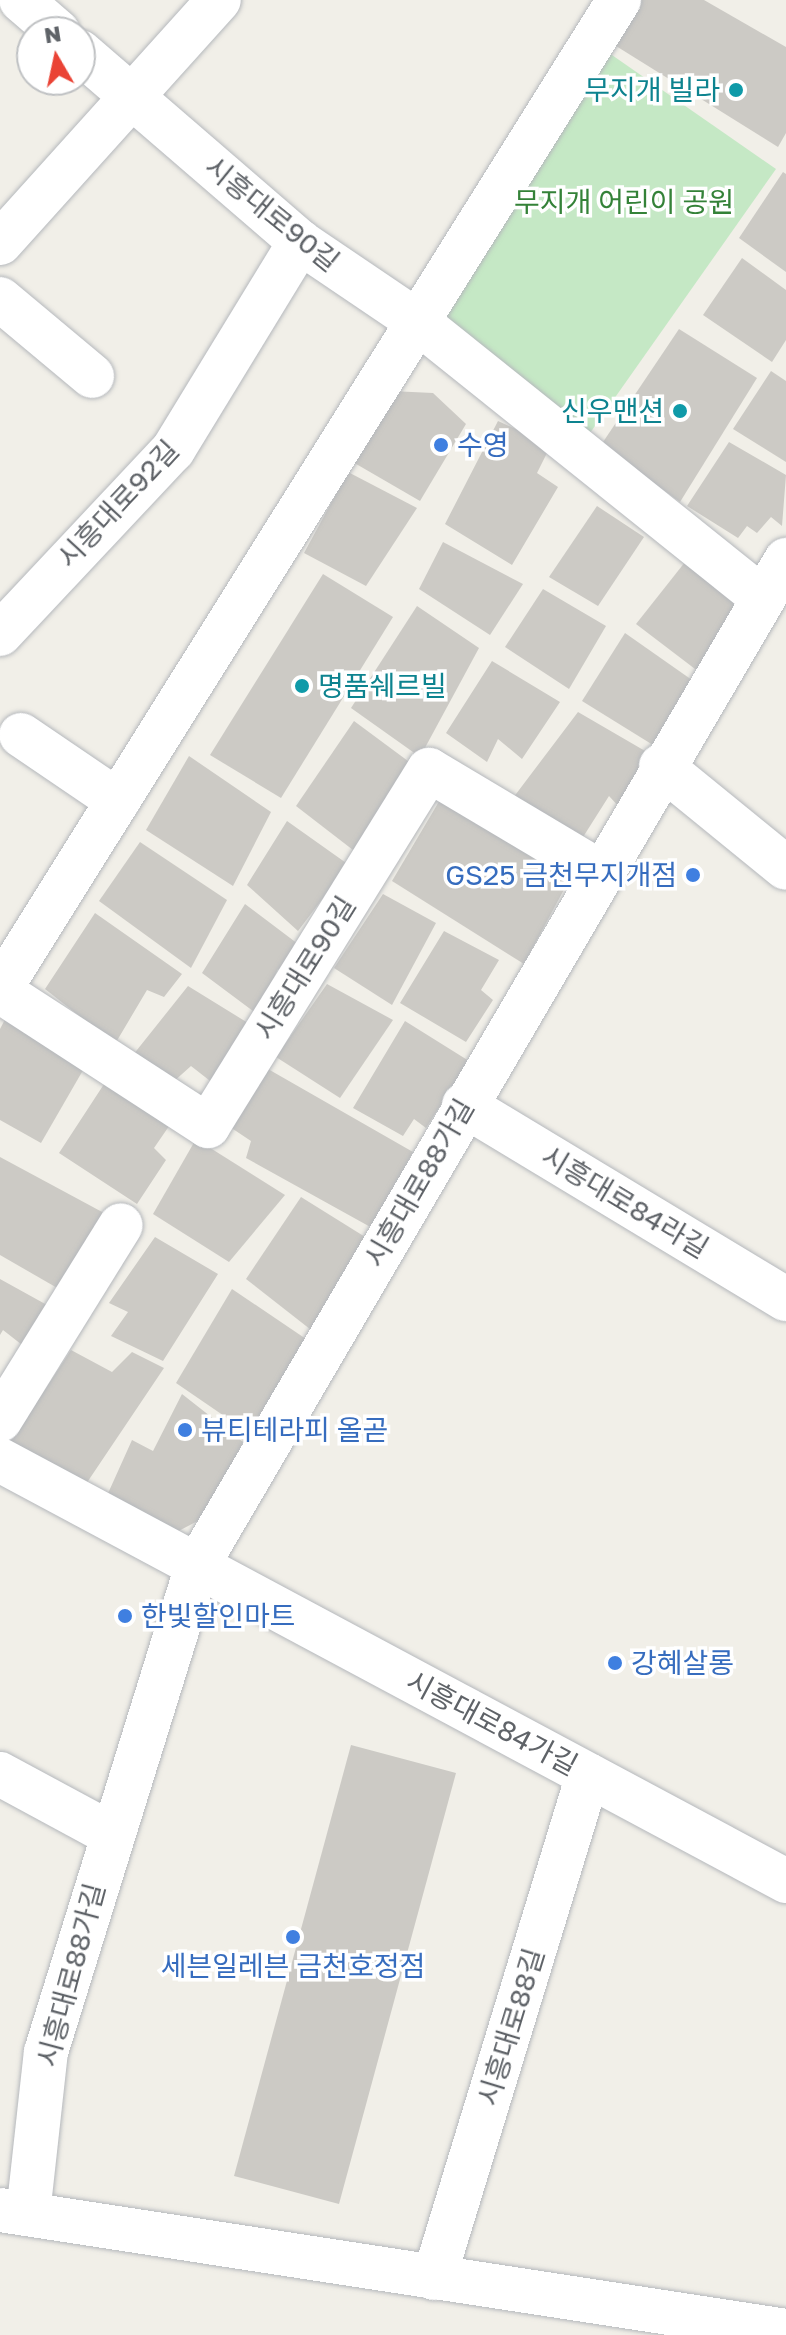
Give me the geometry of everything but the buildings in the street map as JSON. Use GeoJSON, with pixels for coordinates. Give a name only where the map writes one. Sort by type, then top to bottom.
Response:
{"type":"FeatureCollection","features":[{"type":"Feature","properties":{"kind":"street"},"geometry":{"type":"LineString","coordinates":[[21,0],[40,16]]}},
{"type":"Feature","properties":{"kind":"street"},"geometry":{"type":"LineString","coordinates":[[0,243],[219,0]]}},
{"type":"Feature","properties":{"kind":"street","name":"시흥대로90길"},"geometry":{"type":"LineString","coordinates":[[600,872],[429,770],[208,1126],[2,982],[619,0]]}},
{"type":"Feature","properties":{"kind":"street","name":"시흥대로90길"},"geometry":{"type":"LineString","coordinates":[[96,66],[300,242],[418,322],[760,596]]}},
{"type":"Feature","properties":{"kind":"street","name":"시흥대로92길"},"geometry":{"type":"LineString","coordinates":[[0,634],[173,450],[300,242]]}},
{"type":"Feature","properties":{"kind":"street"},"geometry":{"type":"LineString","coordinates":[[0,299],[92,376]]}},
{"type":"Feature","properties":{"kind":"street","name":"시흥대로88가길"},"geometry":{"type":"LineString","coordinates":[[14,2212],[46,2052],[111,1834],[197,1566],[760,596],[786,560]]}},
{"type":"Feature","properties":{"kind":"street"},"geometry":{"type":"LineString","coordinates":[[21,735],[118,801]]}},
{"type":"Feature","properties":{"kind":"street"},"geometry":{"type":"LineString","coordinates":[[661,766],[786,868]]}},
{"type":"Feature","properties":{"kind":"street","name":"시흥대로84라길"},"geometry":{"type":"LineString","coordinates":[[464,1105],[786,1299]]}},
{"type":"Feature","properties":{"kind":"street"},"geometry":{"type":"LineString","coordinates":[[0,1420],[121,1225]]}},
{"type":"Feature","properties":{"kind":"street"},"geometry":{"type":"LineString","coordinates":[[2,1466],[197,1566]]}},
{"type":"Feature","properties":{"kind":"street","name":"시흥대로84가길"},"geometry":{"type":"LineString","coordinates":[[197,1566],[786,1881]]}},
{"type":"Feature","properties":{"kind":"street"},"geometry":{"type":"LineString","coordinates":[[0,1774],[111,1834]]}},
{"type":"Feature","properties":{"kind":"street","name":"시흥대로88길"},"geometry":{"type":"LineString","coordinates":[[434,2278],[588,1775]]}},
{"type":"Feature","properties":{"kind":"street"},"geometry":{"type":"LineString","coordinates":[[14,2212],[786,2331]]}},
{"type":"Feature","properties":{"kind":"green space","name":"무지개 어린이 공원"},"geometry":{"type":"Polygon","coordinates":[[[599,46],[776,169],[590,433],[425,310],[599,46]]]}},
{"type":"Feature","properties":{"kind":"place","name":"무지개 빌라"},"geometry":{"type":"Point","coordinates":[736,90]}},
{"type":"Feature","properties":{"kind":"place","name":"신우맨션"},"geometry":{"type":"Point","coordinates":[680,411]}},
{"type":"Feature","properties":{"kind":"place","name":"수영"},"geometry":{"type":"Point","coordinates":[441,445]}},
{"type":"Feature","properties":{"kind":"place","name":"명품쉐르빌"},"geometry":{"type":"Point","coordinates":[302,686]}},
{"type":"Feature","properties":{"kind":"place","name":"GS25 금천무지개점"},"geometry":{"type":"Point","coordinates":[693,875]}},
{"type":"Feature","properties":{"kind":"place","name":"뷰티테라피 올곧"},"geometry":{"type":"Point","coordinates":[185,1430]}},
{"type":"Feature","properties":{"kind":"place","name":"한빛할인마트"},"geometry":{"type":"Point","coordinates":[125,1616]}},
{"type":"Feature","properties":{"kind":"place","name":"강혜살롱"},"geometry":{"type":"Point","coordinates":[615,1663]}},
{"type":"Feature","properties":{"kind":"place","name":"세븐일레븐 금천호정점"},"geometry":{"type":"Point","coordinates":[293,1937]}}]}
